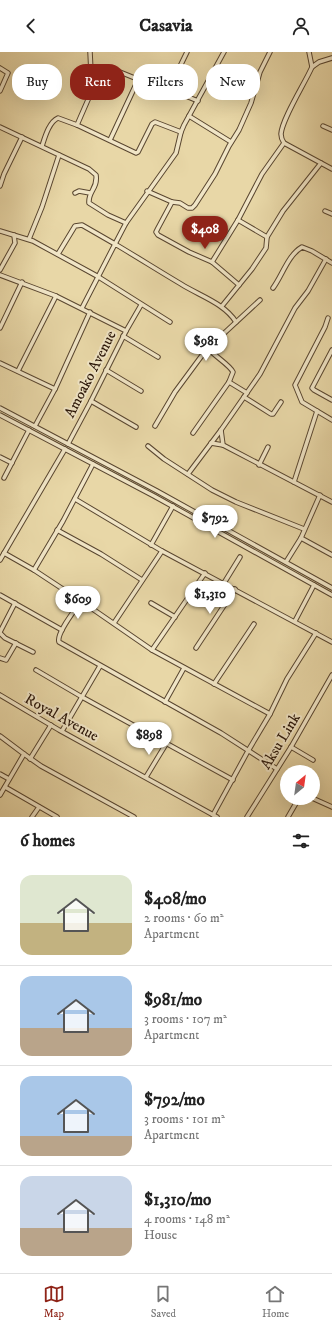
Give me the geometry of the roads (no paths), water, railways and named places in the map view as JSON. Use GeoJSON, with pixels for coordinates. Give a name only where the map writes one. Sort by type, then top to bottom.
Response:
{"type":"FeatureCollection","features":[{"type":"Feature","properties":{"kind":"street"},"geometry":{"type":"LineString","coordinates":[[90,52],[91,64]]}},
{"type":"Feature","properties":{"kind":"street"},"geometry":{"type":"LineString","coordinates":[[181,64],[187,52]]}},
{"type":"Feature","properties":{"kind":"street"},"geometry":{"type":"LineString","coordinates":[[82,308],[126,222],[176,153],[181,132],[224,52]]}},
{"type":"Feature","properties":{"kind":"street"},"geometry":{"type":"LineString","coordinates":[[147,192],[188,208],[192,208],[215,174],[231,142],[239,130],[251,103],[260,72],[270,52]]}},
{"type":"Feature","properties":{"kind":"street"},"geometry":{"type":"LineString","coordinates":[[310,52],[312,67]]}},
{"type":"Feature","properties":{"kind":"street"},"geometry":{"type":"LineString","coordinates":[[332,58],[319,62],[312,67],[281,133],[281,138],[284,143],[332,169]]}},
{"type":"Feature","properties":{"kind":"street"},"geometry":{"type":"LineString","coordinates":[[0,68],[6,71],[8,75],[0,91]]}},
{"type":"Feature","properties":{"kind":"street"},"geometry":{"type":"LineString","coordinates":[[110,140],[133,91]]}},
{"type":"Feature","properties":{"kind":"street"},"geometry":{"type":"LineString","coordinates":[[77,125],[88,100]]}},
{"type":"Feature","properties":{"kind":"street"},"geometry":{"type":"LineString","coordinates":[[189,116],[231,142]]}},
{"type":"Feature","properties":{"kind":"street"},"geometry":{"type":"LineString","coordinates":[[42,146],[54,120],[58,118],[64,119],[136,153],[138,152],[152,124],[155,122],[181,132]]}},
{"type":"Feature","properties":{"kind":"street"},"geometry":{"type":"LineString","coordinates":[[323,126],[332,130]]}},
{"type":"Feature","properties":{"kind":"street"},"geometry":{"type":"LineString","coordinates":[[0,127],[89,169],[96,175],[96,186],[88,197],[88,203],[108,215],[126,222]]}},
{"type":"Feature","properties":{"kind":"street"},"geometry":{"type":"LineString","coordinates":[[0,186],[2,173],[22,137]]}},
{"type":"Feature","properties":{"kind":"street"},"geometry":{"type":"LineString","coordinates":[[212,262],[238,220],[262,174],[284,143]]}},
{"type":"Feature","properties":{"kind":"street"},"geometry":{"type":"LineString","coordinates":[[29,239],[42,207],[59,155]]}},
{"type":"Feature","properties":{"kind":"street"},"geometry":{"type":"LineString","coordinates":[[222,306],[247,276],[265,250],[267,245],[267,237],[283,211],[321,163]]}},
{"type":"Feature","properties":{"kind":"street"},"geometry":{"type":"LineString","coordinates":[[75,193],[79,191],[90,193]]}},
{"type":"Feature","properties":{"kind":"street"},"geometry":{"type":"LineString","coordinates":[[172,202],[156,232],[158,235],[189,252],[212,262],[239,285]]}},
{"type":"Feature","properties":{"kind":"street"},"geometry":{"type":"LineString","coordinates":[[325,211],[332,214]]}},
{"type":"Feature","properties":{"kind":"street"},"geometry":{"type":"LineString","coordinates":[[238,220],[267,237]]}},
{"type":"Feature","properties":{"kind":"street"},"geometry":{"type":"LineString","coordinates":[[58,254],[75,226],[78,224],[82,225],[181,285],[222,306],[236,322]]}},
{"type":"Feature","properties":{"kind":"street"},"geometry":{"type":"LineString","coordinates":[[0,231],[24,237],[58,254],[98,276],[170,322]]}},
{"type":"Feature","properties":{"kind":"street"},"geometry":{"type":"LineString","coordinates":[[0,270],[14,243],[14,235]]}},
{"type":"Feature","properties":{"kind":"street"},"geometry":{"type":"LineString","coordinates":[[14,243],[24,237]]}},
{"type":"Feature","properties":{"kind":"street"},"geometry":{"type":"LineString","coordinates":[[273,288],[300,248],[306,249],[332,263]]}},
{"type":"Feature","properties":{"kind":"street"},"geometry":{"type":"LineString","coordinates":[[188,474],[260,374],[295,308],[308,291],[326,259]]}},
{"type":"Feature","properties":{"kind":"street","name":"Amoako Avenue"},"geometry":{"type":"LineString","coordinates":[[0,274],[56,296],[126,331],[68,444]]}},
{"type":"Feature","properties":{"kind":"street"},"geometry":{"type":"LineString","coordinates":[[0,328],[22,282]]}},
{"type":"Feature","properties":{"kind":"street"},"geometry":{"type":"LineString","coordinates":[[18,371],[56,296]]}},
{"type":"Feature","properties":{"kind":"street"},"geometry":{"type":"LineString","coordinates":[[155,426],[175,392],[206,350],[260,300]]}},
{"type":"Feature","properties":{"kind":"street"},"geometry":{"type":"LineString","coordinates":[[126,331],[141,304]]}},
{"type":"Feature","properties":{"kind":"street","name":"Amoako Avenue"},"geometry":{"type":"LineString","coordinates":[[36,426],[55,389],[90,312]]}},
{"type":"Feature","properties":{"kind":"street"},"geometry":{"type":"LineString","coordinates":[[328,318],[295,383],[302,402],[332,420]]}},
{"type":"Feature","properties":{"kind":"street"},"geometry":{"type":"LineString","coordinates":[[123,336],[158,357]]}},
{"type":"Feature","properties":{"kind":"street"},"geometry":{"type":"LineString","coordinates":[[193,433],[229,382],[233,372],[232,369],[208,348]]}},
{"type":"Feature","properties":{"kind":"street"},"geometry":{"type":"LineString","coordinates":[[332,350],[312,388],[332,400]]}},
{"type":"Feature","properties":{"kind":"street"},"geometry":{"type":"LineString","coordinates":[[0,362],[55,389]]}},
{"type":"Feature","properties":{"kind":"street"},"geometry":{"type":"LineString","coordinates":[[106,370],[141,391]]}},
{"type":"Feature","properties":{"kind":"street"},"geometry":{"type":"LineString","coordinates":[[229,382],[247,393]]}},
{"type":"Feature","properties":{"kind":"street"},"geometry":{"type":"LineString","coordinates":[[244,397],[271,414],[281,402]]}},
{"type":"Feature","properties":{"kind":"street"},"geometry":{"type":"LineString","coordinates":[[91,401],[136,427]]}},
{"type":"Feature","properties":{"kind":"street"},"geometry":{"type":"LineString","coordinates":[[0,408],[36,426],[332,588]]}},
{"type":"Feature","properties":{"kind":"street"},"geometry":{"type":"LineString","coordinates":[[294,482],[317,411]]}},
{"type":"Feature","properties":{"kind":"street"},"geometry":{"type":"LineString","coordinates":[[0,415],[173,507],[332,595]]}},
{"type":"Feature","properties":{"kind":"street"},"geometry":{"type":"LineString","coordinates":[[4,478],[29,430]]}},
{"type":"Feature","properties":{"kind":"street"},"geometry":{"type":"LineString","coordinates":[[221,430],[223,445]]}},
{"type":"Feature","properties":{"kind":"street"},"geometry":{"type":"LineString","coordinates":[[211,443],[223,445],[332,502]]}},
{"type":"Feature","properties":{"kind":"street"},"geometry":{"type":"LineString","coordinates":[[148,446],[164,459],[212,490],[236,502],[304,529]]}},
{"type":"Feature","properties":{"kind":"street"},"geometry":{"type":"LineString","coordinates":[[260,465],[268,447]]}},
{"type":"Feature","properties":{"kind":"street"},"geometry":{"type":"LineString","coordinates":[[0,560],[65,449]]}},
{"type":"Feature","properties":{"kind":"street"},"geometry":{"type":"LineString","coordinates":[[0,457],[12,463]]}},
{"type":"Feature","properties":{"kind":"street"},"geometry":{"type":"LineString","coordinates":[[34,570],[58,530],[93,464]]}},
{"type":"Feature","properties":{"kind":"street"},"geometry":{"type":"LineString","coordinates":[[286,562],[301,538],[320,495]]}},
{"type":"Feature","properties":{"kind":"street"},"geometry":{"type":"LineString","coordinates":[[75,499],[151,545],[332,642]]}},
{"type":"Feature","properties":{"kind":"street"},"geometry":{"type":"LineString","coordinates":[[151,545],[176,502]]}},
{"type":"Feature","properties":{"kind":"street"},"geometry":{"type":"LineString","coordinates":[[58,530],[101,554],[142,580]]}},
{"type":"Feature","properties":{"kind":"street"},"geometry":{"type":"LineString","coordinates":[[301,538],[332,555]]}},
{"type":"Feature","properties":{"kind":"street"},"geometry":{"type":"LineString","coordinates":[[114,624],[162,551]]}},
{"type":"Feature","properties":{"kind":"street"},"geometry":{"type":"LineString","coordinates":[[4,553],[81,600],[152,650],[270,714]]}},
{"type":"Feature","properties":{"kind":"street"},"geometry":{"type":"LineString","coordinates":[[224,583],[240,557]]}},
{"type":"Feature","properties":{"kind":"street"},"geometry":{"type":"LineString","coordinates":[[152,650],[205,573]]}},
{"type":"Feature","properties":{"kind":"street"},"geometry":{"type":"LineString","coordinates":[[295,622],[314,585]]}},
{"type":"Feature","properties":{"kind":"street"},"geometry":{"type":"LineString","coordinates":[[196,648],[236,590]]}},
{"type":"Feature","properties":{"kind":"street"},"geometry":{"type":"LineString","coordinates":[[0,595],[62,630]]}},
{"type":"Feature","properties":{"kind":"street"},"geometry":{"type":"LineString","coordinates":[[81,600],[62,630],[58,638],[59,642],[221,733],[277,769]]}},
{"type":"Feature","properties":{"kind":"street"},"geometry":{"type":"LineString","coordinates":[[14,603],[0,633],[1,635],[34,652]]}},
{"type":"Feature","properties":{"kind":"street"},"geometry":{"type":"LineString","coordinates":[[151,603],[175,618]]}},
{"type":"Feature","properties":{"kind":"street"},"geometry":{"type":"LineString","coordinates":[[214,684],[254,624]]}},
{"type":"Feature","properties":{"kind":"street"},"geometry":{"type":"LineString","coordinates":[[215,816],[248,751],[270,714],[287,679],[316,633]]}},
{"type":"Feature","properties":{"kind":"street"},"geometry":{"type":"LineString","coordinates":[[0,658],[6,660],[16,643]]}},
{"type":"Feature","properties":{"kind":"street"},"geometry":{"type":"LineString","coordinates":[[62,731],[100,666]]}},
{"type":"Feature","properties":{"kind":"street"},"geometry":{"type":"LineString","coordinates":[[165,702],[184,668]]}},
{"type":"Feature","properties":{"kind":"street"},"geometry":{"type":"LineString","coordinates":[[36,670],[166,744],[233,780]]}},
{"type":"Feature","properties":{"kind":"street","name":"Aksu Link"},"geometry":{"type":"LineString","coordinates":[[247,817],[291,747],[332,675]]}},
{"type":"Feature","properties":{"kind":"street","name":"Royal Avenue"},"geometry":{"type":"LineString","coordinates":[[0,695],[215,816]]}},
{"type":"Feature","properties":{"kind":"street"},"geometry":{"type":"LineString","coordinates":[[30,759],[51,725]]}},
{"type":"Feature","properties":{"kind":"street"},"geometry":{"type":"LineString","coordinates":[[0,736],[41,766],[134,817]]}},
{"type":"Feature","properties":{"kind":"street"},"geometry":{"type":"LineString","coordinates":[[146,777],[166,744]]}},
{"type":"Feature","properties":{"kind":"street"},"geometry":{"type":"LineString","coordinates":[[291,747],[313,760]]}},
{"type":"Feature","properties":{"kind":"street"},"geometry":{"type":"LineString","coordinates":[[1,794],[24,754]]}},
{"type":"Feature","properties":{"kind":"street"},"geometry":{"type":"LineString","coordinates":[[0,774],[9,779]]}},
{"type":"Feature","properties":{"kind":"street"},"geometry":{"type":"LineString","coordinates":[[5,787],[57,817]]}},
{"type":"Feature","properties":{"kind":"street"},"geometry":{"type":"LineString","coordinates":[[320,802],[332,807]]}},
{"type":"Feature","properties":{"kind":"street"},"geometry":{"type":"LineString","coordinates":[[288,817],[295,805]]}},
{"type":"Feature","properties":{"kind":"street"},"geometry":{"type":"LineString","coordinates":[[32,817],[39,807]]}}]}
